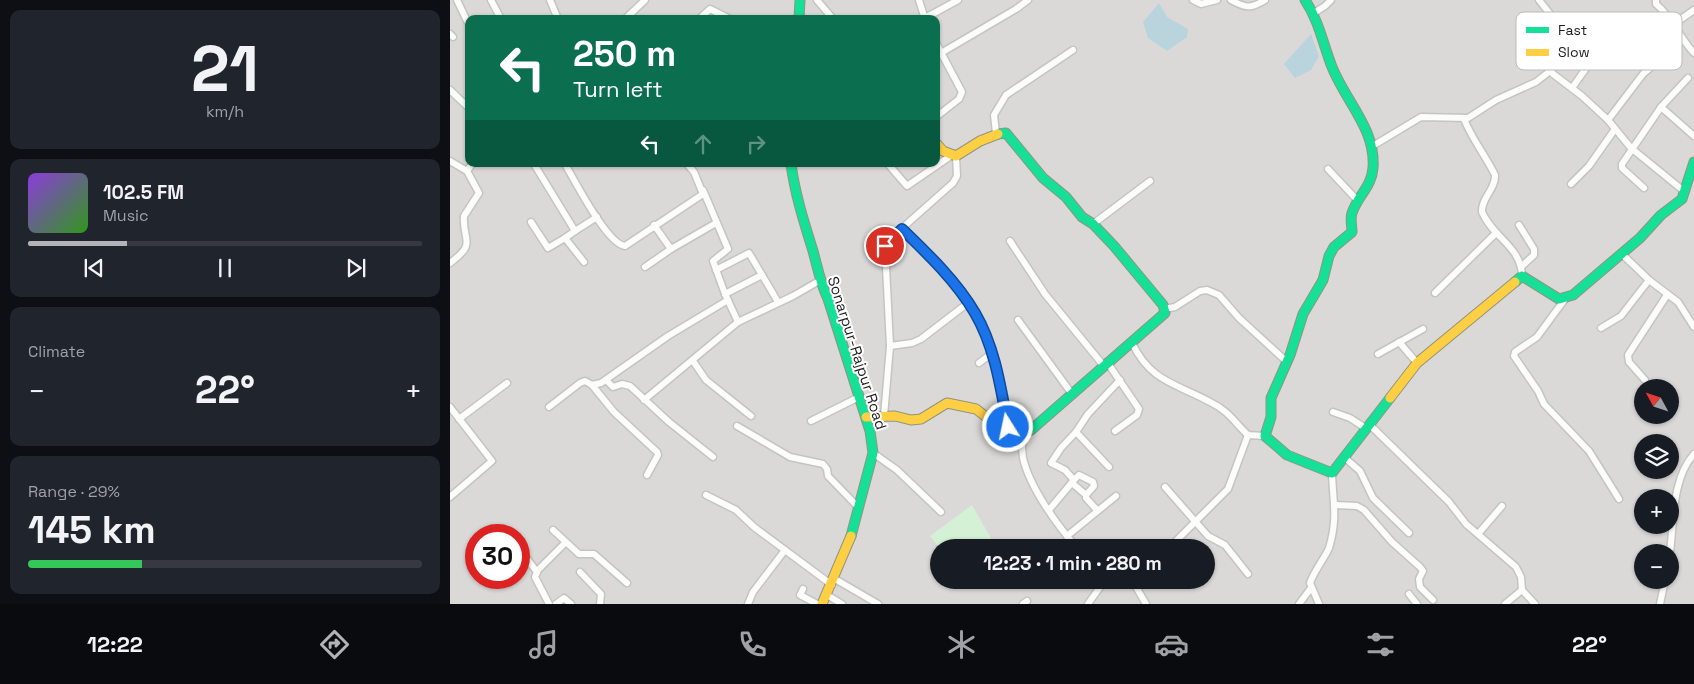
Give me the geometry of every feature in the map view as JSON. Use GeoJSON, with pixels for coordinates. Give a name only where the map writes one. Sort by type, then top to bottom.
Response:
{"type":"FeatureCollection","features":[{"type":"Feature","properties":{"kind":"street"},"geometry":{"type":"LineString","coordinates":[[457,0],[465,17]]}},
{"type":"Feature","properties":{"kind":"street"},"geometry":{"type":"LineString","coordinates":[[490,0],[499,15]]}},
{"type":"Feature","properties":{"kind":"street"},"geometry":{"type":"LineString","coordinates":[[550,0],[554,15]]}},
{"type":"Feature","properties":{"kind":"street"},"geometry":{"type":"LineString","coordinates":[[630,15],[644,0]]}},
{"type":"Feature","properties":{"kind":"street"},"geometry":{"type":"LineString","coordinates":[[799,15],[800,0]]}},
{"type":"Feature","properties":{"kind":"street"},"geometry":{"type":"LineString","coordinates":[[817,0],[830,15]]}},
{"type":"Feature","properties":{"kind":"street"},"geometry":{"type":"LineString","coordinates":[[920,0],[924,15]]}},
{"type":"Feature","properties":{"kind":"street"},"geometry":{"type":"LineString","coordinates":[[930,15],[958,0]]}},
{"type":"Feature","properties":{"kind":"street"},"geometry":{"type":"LineString","coordinates":[[940,114],[959,99],[962,92],[941,53],[1028,0]]}},
{"type":"Feature","properties":{"kind":"street"},"geometry":{"type":"LineString","coordinates":[[1193,0],[1201,4],[1217,0]]}},
{"type":"Feature","properties":{"kind":"street"},"geometry":{"type":"LineString","coordinates":[[1231,0],[1247,8],[1256,6],[1265,0]]}},
{"type":"Feature","properties":{"kind":"street"},"geometry":{"type":"LineString","coordinates":[[1265,436],[1271,417],[1271,398],[1290,355],[1304,314],[1323,280],[1329,256],[1334,247],[1352,232],[1351,215],[1372,178],[1368,128],[1332,68],[1326,43],[1314,13],[1306,0]]}},
{"type":"Feature","properties":{"kind":"street"},"geometry":{"type":"LineString","coordinates":[[1314,13],[1331,0]]}},
{"type":"Feature","properties":{"kind":"street"},"geometry":{"type":"LineString","coordinates":[[1539,0],[1548,12]]}},
{"type":"Feature","properties":{"kind":"street"},"geometry":{"type":"LineString","coordinates":[[1656,0],[1656,4],[1663,12]]}},
{"type":"Feature","properties":{"kind":"street"},"geometry":{"type":"LineString","coordinates":[[703,15],[713,8],[724,15]]}},
{"type":"Feature","properties":{"kind":"street"},"geometry":{"type":"LineString","coordinates":[[1682,18],[1694,10]]}},
{"type":"Feature","properties":{"kind":"street"},"geometry":{"type":"LineString","coordinates":[[1682,40],[1694,53]]}},
{"type":"Feature","properties":{"kind":"street"},"geometry":{"type":"LineString","coordinates":[[996,133],[994,115],[1006,94],[1073,50]]}},
{"type":"Feature","properties":{"kind":"street"},"geometry":{"type":"LineString","coordinates":[[1572,88],[1585,70]]}},
{"type":"Feature","properties":{"kind":"street"},"geometry":{"type":"LineString","coordinates":[[1608,120],[1648,70]]}},
{"type":"Feature","properties":{"kind":"street"},"geometry":{"type":"LineString","coordinates":[[1371,147],[1421,117],[1464,119],[1536,82],[1550,71],[1608,120],[1631,148],[1685,192]]}},
{"type":"Feature","properties":{"kind":"street"},"geometry":{"type":"LineString","coordinates":[[1644,188],[1622,168],[1622,164],[1631,148],[1661,107],[1688,78]]}},
{"type":"Feature","properties":{"kind":"street"},"geometry":{"type":"LineString","coordinates":[[450,90],[465,104]]}},
{"type":"Feature","properties":{"kind":"street"},"geometry":{"type":"LineString","coordinates":[[1661,107],[1694,136]]}},
{"type":"Feature","properties":{"kind":"street"},"geometry":{"type":"LineString","coordinates":[[1464,119],[1470,130],[1472,140],[1495,175],[1495,181],[1481,208],[1483,216],[1518,256],[1522,271],[1554,297],[1565,299]]}},
{"type":"Feature","properties":{"kind":"street"},"geometry":{"type":"LineString","coordinates":[[1571,184],[1589,166],[1615,129]]}},
{"type":"Feature","properties":{"kind":"street"},"geometry":{"type":"LineString","coordinates":[[940,164],[996,133],[1006,133],[1043,178],[1066,197],[1082,217],[1093,224],[1114,246],[1164,309],[1165,313],[1137,335],[1132,343],[1105,363],[1031,430],[1021,435]]}},
{"type":"Feature","properties":{"kind":"street"},"geometry":{"type":"LineString","coordinates":[[940,148],[943,151],[954,155]]}},
{"type":"Feature","properties":{"kind":"street"},"geometry":{"type":"LineString","coordinates":[[884,416],[890,346],[885,246],[953,184],[956,176],[954,155]]}},
{"type":"Feature","properties":{"kind":"street"},"geometry":{"type":"LineString","coordinates":[[450,162],[467,171],[478,193],[464,216],[468,239],[466,248],[450,263]]}},
{"type":"Feature","properties":{"kind":"street"},"geometry":{"type":"LineString","coordinates":[[1619,499],[1588,452],[1544,404],[1538,391],[1514,356],[1515,352],[1537,337],[1565,299],[1682,199],[1694,162]]}},
{"type":"Feature","properties":{"kind":"street"},"geometry":{"type":"LineString","coordinates":[[467,171],[470,167]]}},
{"type":"Feature","properties":{"kind":"street"},"geometry":{"type":"LineString","coordinates":[[536,167],[575,231]]}},
{"type":"Feature","properties":{"kind":"street"},"geometry":{"type":"LineString","coordinates":[[567,167],[596,216],[619,245],[625,246],[698,199],[703,194],[703,189]]}},
{"type":"Feature","properties":{"kind":"street"},"geometry":{"type":"LineString","coordinates":[[690,167],[703,189],[728,249],[713,261],[738,322]]}},
{"type":"Feature","properties":{"kind":"street","name":"Sonarpur-Rajpur Road"},"geometry":{"type":"LineString","coordinates":[[791,167],[794,187],[815,258],[819,281],[828,299],[866,418],[873,453],[850,545],[822,604]]}},
{"type":"Feature","properties":{"kind":"street"},"geometry":{"type":"LineString","coordinates":[[891,167],[907,186],[936,167]]}},
{"type":"Feature","properties":{"kind":"street"},"geometry":{"type":"LineString","coordinates":[[1328,169],[1358,201]]}},
{"type":"Feature","properties":{"kind":"street"},"geometry":{"type":"LineString","coordinates":[[1093,224],[1150,180]]}},
{"type":"Feature","properties":{"kind":"street"},"geometry":{"type":"LineString","coordinates":[[531,222],[548,248],[596,216]]}},
{"type":"Feature","properties":{"kind":"street"},"geometry":{"type":"LineString","coordinates":[[645,267],[671,249],[716,223]]}},
{"type":"Feature","properties":{"kind":"street"},"geometry":{"type":"LineString","coordinates":[[1319,604],[1310,583],[1313,573],[1329,550],[1336,512],[1332,473],[1417,363],[1522,271],[1534,255],[1534,249],[1519,225]]}},
{"type":"Feature","properties":{"kind":"street"},"geometry":{"type":"LineString","coordinates":[[654,226],[671,249]]}},
{"type":"Feature","properties":{"kind":"street"},"geometry":{"type":"LineString","coordinates":[[902,229],[942,270],[968,303],[980,323],[1000,384],[1008,427]]}},
{"type":"Feature","properties":{"kind":"street"},"geometry":{"type":"LineString","coordinates":[[1435,293],[1496,233]]}},
{"type":"Feature","properties":{"kind":"street"},"geometry":{"type":"LineString","coordinates":[[565,238],[584,262]]}},
{"type":"Feature","properties":{"kind":"street"},"geometry":{"type":"LineString","coordinates":[[1010,241],[1045,294],[1120,380],[1140,411],[1115,431]]}},
{"type":"Feature","properties":{"kind":"street"},"geometry":{"type":"LineString","coordinates":[[716,270],[749,253],[778,302]]}},
{"type":"Feature","properties":{"kind":"street"},"geometry":{"type":"LineString","coordinates":[[1621,253],[1649,280],[1682,306],[1694,327]]}},
{"type":"Feature","properties":{"kind":"street"},"geometry":{"type":"LineString","coordinates":[[592,385],[606,380],[662,340],[762,275]]}},
{"type":"Feature","properties":{"kind":"street"},"geometry":{"type":"LineString","coordinates":[[1601,328],[1621,316],[1649,280]]}},
{"type":"Feature","properties":{"kind":"street"},"geometry":{"type":"LineString","coordinates":[[644,400],[738,322],[819,281]]}},
{"type":"Feature","properties":{"kind":"street"},"geometry":{"type":"LineString","coordinates":[[1164,309],[1175,307],[1200,291],[1207,290],[1219,295],[1240,318],[1286,361]]}},
{"type":"Feature","properties":{"kind":"street"},"geometry":{"type":"LineString","coordinates":[[1644,379],[1629,362],[1628,355],[1668,295]]}},
{"type":"Feature","properties":{"kind":"street"},"geometry":{"type":"LineString","coordinates":[[890,346],[912,343],[921,339],[968,303]]}},
{"type":"Feature","properties":{"kind":"street"},"geometry":{"type":"LineString","coordinates":[[1018,320],[1072,394]]}},
{"type":"Feature","properties":{"kind":"street"},"geometry":{"type":"LineString","coordinates":[[1378,354],[1423,329]]}},
{"type":"Feature","properties":{"kind":"street"},"geometry":{"type":"LineString","coordinates":[[1399,342],[1417,363]]}},
{"type":"Feature","properties":{"kind":"street"},"geometry":{"type":"LineString","coordinates":[[1132,343],[1140,359],[1161,380],[1211,402],[1232,416],[1248,435],[1265,436],[1287,455],[1332,473]]}},
{"type":"Feature","properties":{"kind":"street"},"geometry":{"type":"LineString","coordinates":[[979,363],[991,354]]}},
{"type":"Feature","properties":{"kind":"street"},"geometry":{"type":"LineString","coordinates":[[693,361],[706,380],[751,416]]}},
{"type":"Feature","properties":{"kind":"street"},"geometry":{"type":"LineString","coordinates":[[606,380],[613,387],[622,384],[630,386],[644,400],[713,457]]}},
{"type":"Feature","properties":{"kind":"street"},"geometry":{"type":"LineString","coordinates":[[1097,510],[1065,470],[1051,463],[1088,414],[1120,380]]}},
{"type":"Feature","properties":{"kind":"street"},"geometry":{"type":"LineString","coordinates":[[549,407],[585,381],[592,385],[614,412],[657,452],[658,455],[646,475]]}},
{"type":"Feature","properties":{"kind":"street"},"geometry":{"type":"LineString","coordinates":[[459,420],[507,383]]}},
{"type":"Feature","properties":{"kind":"street"},"geometry":{"type":"LineString","coordinates":[[812,421],[859,397]]}},
{"type":"Feature","properties":{"kind":"street"},"geometry":{"type":"LineString","coordinates":[[866,418],[884,416],[921,419],[948,403],[976,409],[998,426],[1008,427],[1021,435]]}},
{"type":"Feature","properties":{"kind":"street"},"geometry":{"type":"LineString","coordinates":[[450,407],[492,461],[450,497]]}},
{"type":"Feature","properties":{"kind":"street"},"geometry":{"type":"LineString","coordinates":[[1333,412],[1368,427],[1449,502],[1466,524],[1516,568],[1521,578],[1522,590],[1535,604]]}},
{"type":"Feature","properties":{"kind":"street"},"geometry":{"type":"LineString","coordinates":[[737,426],[790,457],[823,464],[827,469],[828,476],[859,508]]}},
{"type":"Feature","properties":{"kind":"street"},"geometry":{"type":"LineString","coordinates":[[1076,432],[1109,467]]}},
{"type":"Feature","properties":{"kind":"street"},"geometry":{"type":"LineString","coordinates":[[1021,435],[1023,459],[1038,492],[1070,539]]}},
{"type":"Feature","properties":{"kind":"street"},"geometry":{"type":"LineString","coordinates":[[1178,539],[1228,489],[1248,435]]}},
{"type":"Feature","properties":{"kind":"street"},"geometry":{"type":"LineString","coordinates":[[873,453],[897,470],[941,512]]}},
{"type":"Feature","properties":{"kind":"street"},"geometry":{"type":"LineString","coordinates":[[1671,544],[1679,484],[1684,466],[1694,454]]}},
{"type":"Feature","properties":{"kind":"street"},"geometry":{"type":"LineString","coordinates":[[1345,458],[1360,471],[1373,498],[1409,533]]}},
{"type":"Feature","properties":{"kind":"street"},"geometry":{"type":"LineString","coordinates":[[1050,510],[1079,475],[1094,482],[1094,486],[1086,495]]}},
{"type":"Feature","properties":{"kind":"street"},"geometry":{"type":"LineString","coordinates":[[1165,487],[1214,540],[1225,545],[1248,574]]}},
{"type":"Feature","properties":{"kind":"street"},"geometry":{"type":"LineString","coordinates":[[706,495],[736,510],[785,550],[833,582],[878,604]]}},
{"type":"Feature","properties":{"kind":"street"},"geometry":{"type":"LineString","coordinates":[[1067,536],[1116,496]]}},
{"type":"Feature","properties":{"kind":"street"},"geometry":{"type":"LineString","coordinates":[[1335,505],[1357,506],[1364,510],[1392,542],[1420,567],[1423,571],[1419,580],[1420,587],[1433,600]]}},
{"type":"Feature","properties":{"kind":"street"},"geometry":{"type":"LineString","coordinates":[[1478,534],[1502,506]]}},
{"type":"Feature","properties":{"kind":"street"},"geometry":{"type":"LineString","coordinates":[[553,530],[582,556],[589,552],[594,554],[627,583]]}},
{"type":"Feature","properties":{"kind":"street"},"geometry":{"type":"LineString","coordinates":[[549,604],[535,577],[537,572],[566,543]]}},
{"type":"Feature","properties":{"kind":"street"},"geometry":{"type":"LineString","coordinates":[[748,604],[753,592],[785,550]]}},
{"type":"Feature","properties":{"kind":"street"},"geometry":{"type":"LineString","coordinates":[[530,563],[537,572]]}},
{"type":"Feature","properties":{"kind":"street"},"geometry":{"type":"LineString","coordinates":[[580,572],[601,594],[600,604]]}},
{"type":"Feature","properties":{"kind":"street"},"geometry":{"type":"LineString","coordinates":[[1299,604],[1311,588]]}},
{"type":"Feature","properties":{"kind":"street"},"geometry":{"type":"LineString","coordinates":[[804,589],[800,595],[802,598],[817,604]]}},
{"type":"Feature","properties":{"kind":"street"},"geometry":{"type":"LineString","coordinates":[[1088,604],[1099,589]]}},
{"type":"Feature","properties":{"kind":"street"},"geometry":{"type":"LineString","coordinates":[[1137,589],[1146,604]]}},
{"type":"Feature","properties":{"kind":"street"},"geometry":{"type":"LineString","coordinates":[[1660,604],[1664,589]]}},
{"type":"Feature","properties":{"kind":"street"},"geometry":{"type":"LineString","coordinates":[[1505,604],[1522,590]]}},
{"type":"Feature","properties":{"kind":"street"},"geometry":{"type":"LineString","coordinates":[[1409,594],[1417,604]]}},
{"type":"Feature","properties":{"kind":"street"},"geometry":{"type":"LineString","coordinates":[[827,595],[842,604]]}},
{"type":"Feature","properties":{"kind":"street"},"geometry":{"type":"LineString","coordinates":[[556,604],[564,598],[571,604]]}},
{"type":"Feature","properties":{"kind":"shaded area"},"geometry":{"type":"Polygon","coordinates":[[[450,0],[1694,0],[1694,604],[450,604],[450,0]]]}},
{"type":"Feature","properties":{"kind":"green space"},"geometry":{"type":"Polygon","coordinates":[[[972,505],[991,539],[932,539],[930,536],[972,505]]]}},
{"type":"Feature","properties":{"kind":"water"},"geometry":{"type":"Polygon","coordinates":[[[1159,3],[1167,17],[1188,29],[1187,37],[1167,51],[1148,38],[1143,22],[1159,3]]]}},
{"type":"Feature","properties":{"kind":"water"},"geometry":{"type":"Polygon","coordinates":[[[1311,34],[1319,56],[1311,70],[1295,78],[1284,64],[1311,34]]]}},
{"type":"Feature","properties":{"kind":"traffic: fast"},"geometry":{"type":"LineString","coordinates":[[799,15],[800,0]]}},
{"type":"Feature","properties":{"kind":"traffic: fast"},"geometry":{"type":"LineString","coordinates":[[1305,0],[1317,24],[1338,80],[1365,128],[1373,154],[1373,168],[1370,180],[1352,213],[1352,232],[1334,247],[1329,256],[1323,280],[1303,314],[1290,355],[1271,398],[1271,417],[1265,436],[1287,455],[1332,473],[1390,398]]}},
{"type":"Feature","properties":{"kind":"traffic: fast"},"geometry":{"type":"LineString","coordinates":[[998,134],[1006,133],[1043,178],[1066,197],[1082,217],[1093,224],[1114,246],[1163,305],[1165,313],[1031,430],[1021,435],[1015,431]]}},
{"type":"Feature","properties":{"kind":"traffic: fast"},"geometry":{"type":"LineString","coordinates":[[1515,282],[1522,276],[1559,299],[1573,295],[1640,238],[1661,215],[1682,199],[1694,162]]}},
{"type":"Feature","properties":{"kind":"traffic: fast"},"geometry":{"type":"LineString","coordinates":[[792,167],[797,197],[821,281],[870,431],[873,453],[851,536]]}},
{"type":"Feature","properties":{"kind":"traffic: slow"},"geometry":{"type":"LineString","coordinates":[[940,148],[943,151],[956,156],[980,141],[998,134]]}},
{"type":"Feature","properties":{"kind":"traffic: slow"},"geometry":{"type":"LineString","coordinates":[[1390,398],[1417,363],[1515,282]]}},
{"type":"Feature","properties":{"kind":"traffic: slow"},"geometry":{"type":"LineString","coordinates":[[866,417],[895,416],[911,420],[921,419],[947,403],[976,409],[998,426],[1008,427],[1015,431]]}},
{"type":"Feature","properties":{"kind":"traffic: slow"},"geometry":{"type":"LineString","coordinates":[[822,604],[851,536]]}},
{"type":"Feature","properties":{"kind":"route"},"geometry":{"type":"LineString","coordinates":[[885,246],[902,229],[942,270],[975,313],[996,369],[1008,427]]}}]}
